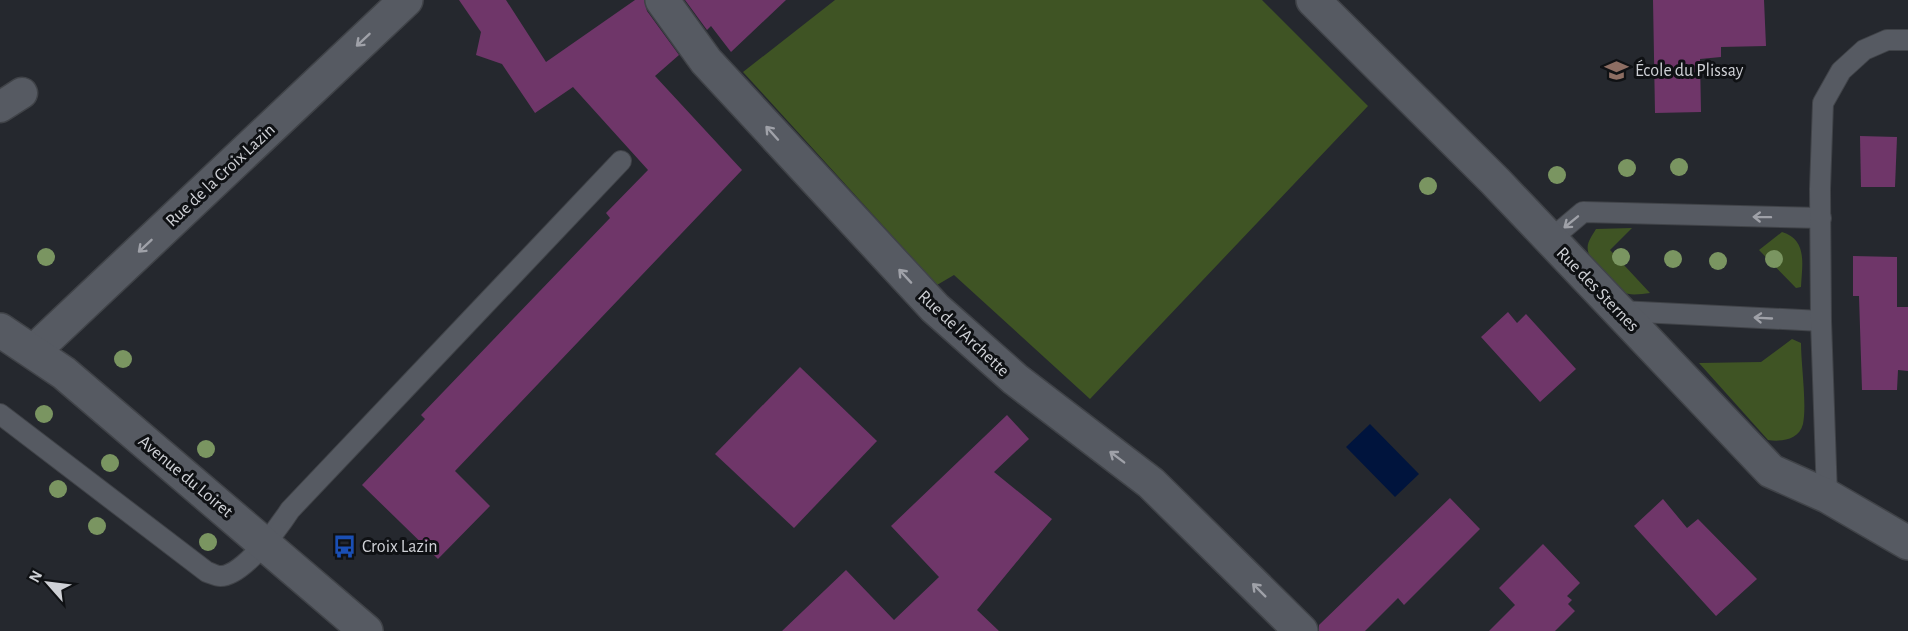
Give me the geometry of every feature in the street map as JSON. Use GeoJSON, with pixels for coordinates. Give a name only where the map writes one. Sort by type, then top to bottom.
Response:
{"type":"FeatureCollection","features":[{"type":"Feature","properties":{"kind":"street","name":"Rue de la Croix Lazin"},"geometry":{"type":"LineString","coordinates":[[34,351],[406,0]]}},
{"type":"Feature","properties":{"kind":"street","name":"Rue de l'Archette"},"geometry":{"type":"LineString","coordinates":[[662,0],[706,61],[935,308],[1015,379],[1151,483],[1291,628]]}},
{"type":"Feature","properties":{"kind":"street","name":"Rue des Sternes"},"geometry":{"type":"LineString","coordinates":[[1313,0],[1551,238],[1771,471],[1827,496],[1908,543]]}},
{"type":"Feature","properties":{"kind":"street","name":"Avenue du Loiret"},"geometry":{"type":"LineString","coordinates":[[0,330],[64,373],[366,631]]}},
{"type":"Feature","properties":{"kind":"lane"},"geometry":{"type":"LineString","coordinates":[[1827,496],[1821,321],[1823,103],[1841,71],[1864,50],[1887,40],[1908,40]]}},
{"type":"Feature","properties":{"kind":"lane"},"geometry":{"type":"LineString","coordinates":[[0,414],[207,572],[219,576],[228,575],[266,544],[290,510],[621,161]]}},
{"type":"Feature","properties":{"kind":"lane"},"geometry":{"type":"LineString","coordinates":[[1551,238],[1583,212],[1821,218]]}},
{"type":"Feature","properties":{"kind":"lane"},"geometry":{"type":"LineString","coordinates":[[1620,311],[1821,321]]}},
{"type":"Feature","properties":{"kind":"green space"},"geometry":{"type":"Polygon","coordinates":[[[835,0],[1262,0],[1368,106],[1090,399],[954,275],[937,285],[743,72],[835,0]]]}},
{"type":"Feature","properties":{"kind":"green space"},"geometry":{"type":"Polygon","coordinates":[[[1632,228],[1610,250],[1650,293],[1622,292],[1602,273],[1589,255],[1589,242],[1596,229],[1632,228]]]}},
{"type":"Feature","properties":{"kind":"green space"},"geometry":{"type":"Polygon","coordinates":[[[1782,232],[1796,241],[1800,247],[1802,254],[1801,287],[1796,288],[1759,250],[1782,232]]]}},
{"type":"Feature","properties":{"kind":"green space"},"geometry":{"type":"Polygon","coordinates":[[[1792,339],[1801,343],[1803,424],[1794,437],[1778,441],[1768,440],[1699,363],[1761,362],[1792,339]]]}},
{"type":"Feature","properties":{"kind":"water"},"geometry":{"type":"Polygon","coordinates":[[[1370,424],[1419,474],[1395,497],[1346,447],[1370,424]]]}},
{"type":"Feature","properties":{"kind":"building"},"geometry":{"type":"Polygon","coordinates":[[[459,0],[506,0],[546,62],[635,0],[644,0],[647,11],[679,55],[655,76],[742,170],[455,471],[490,506],[438,559],[362,485],[425,419],[421,415],[610,218],[606,213],[648,170],[573,87],[535,113],[502,64],[476,55],[481,32],[459,0]]]}},
{"type":"Feature","properties":{"kind":"building"},"geometry":{"type":"Polygon","coordinates":[[[685,0],[786,0],[731,52],[711,26],[707,30],[685,0]]]}},
{"type":"Feature","properties":{"kind":"building"},"geometry":{"type":"Polygon","coordinates":[[[1653,0],[1764,0],[1766,46],[1721,47],[1721,57],[1700,59],[1701,112],[1655,113],[1653,0]]]}},
{"type":"Feature","properties":{"kind":"building"},"geometry":{"type":"Polygon","coordinates":[[[1860,136],[1897,137],[1895,187],[1861,187],[1860,136]]]}},
{"type":"Feature","properties":{"kind":"building"},"geometry":{"type":"Polygon","coordinates":[[[1853,256],[1897,257],[1897,307],[1908,307],[1908,371],[1898,370],[1897,390],[1862,390],[1859,296],[1853,296],[1853,256]]]}},
{"type":"Feature","properties":{"kind":"building"},"geometry":{"type":"Polygon","coordinates":[[[1508,312],[1517,323],[1526,314],[1576,369],[1540,402],[1481,337],[1508,312]]]}},
{"type":"Feature","properties":{"kind":"building"},"geometry":{"type":"Polygon","coordinates":[[[800,367],[877,441],[794,528],[715,454],[800,367]]]}},
{"type":"Feature","properties":{"kind":"building"},"geometry":{"type":"Polygon","coordinates":[[[1007,415],[1029,439],[994,472],[1052,519],[977,610],[999,631],[782,631],[846,570],[894,620],[939,577],[891,526],[1007,415]]]}},
{"type":"Feature","properties":{"kind":"building"},"geometry":{"type":"Polygon","coordinates":[[[1450,498],[1480,529],[1404,605],[1398,598],[1365,631],[1319,631],[1319,625],[1450,498]]]}},
{"type":"Feature","properties":{"kind":"building"},"geometry":{"type":"Polygon","coordinates":[[[1663,499],[1687,528],[1698,519],[1757,579],[1716,616],[1634,526],[1663,499]]]}},
{"type":"Feature","properties":{"kind":"building"},"geometry":{"type":"Polygon","coordinates":[[[1543,544],[1580,583],[1567,596],[1572,600],[1568,604],[1575,611],[1555,631],[1489,631],[1515,605],[1499,588],[1543,544]]]}},
{"type":"Feature","properties":{"kind":"place","name":"École du Plissay"},"geometry":{"type":"Point","coordinates":[1617,70]}},
{"type":"Feature","properties":{"kind":"place","name":"Croix Lazin"},"geometry":{"type":"Point","coordinates":[344,546]}}]}
